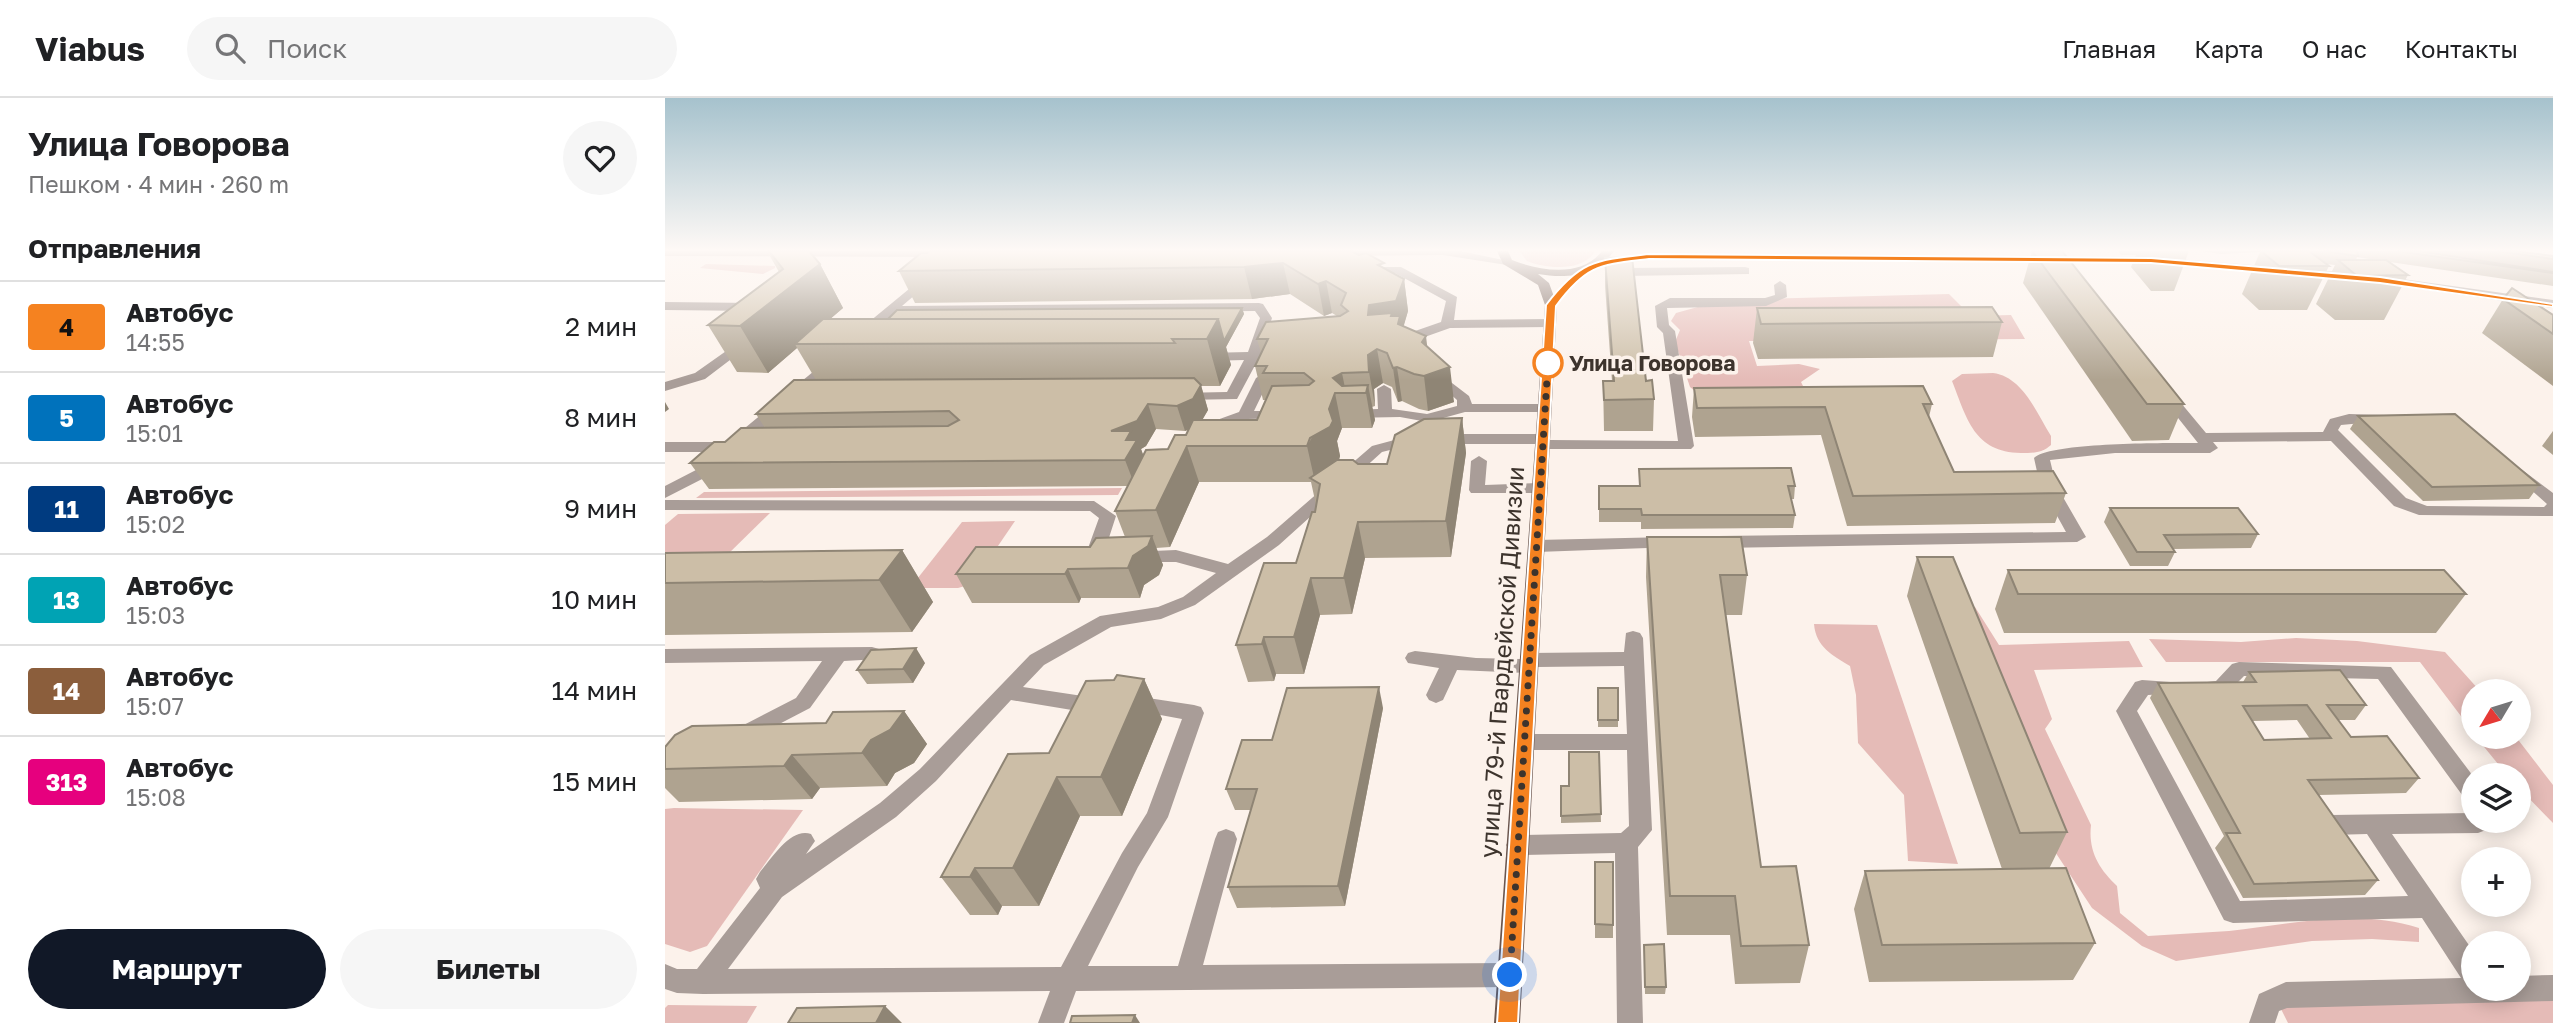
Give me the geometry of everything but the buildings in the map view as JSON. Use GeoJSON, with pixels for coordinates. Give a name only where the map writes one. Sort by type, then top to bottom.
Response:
{"type":"FeatureCollection","features":[{"type":"Feature","properties":{"kind":"main road"},"geometry":{"type":"LineString","coordinates":[[1547,294],[1551,305]]}},
{"type":"Feature","properties":{"kind":"main road"},"geometry":{"type":"LineString","coordinates":[[1551,305],[1558,294]]}},
{"type":"Feature","properties":{"kind":"main road","name":"улица 79-й Гвардейской Дивизии"},"geometry":{"type":"LineString","coordinates":[[1507,1023],[1551,305]]}},
{"type":"Feature","properties":{"kind":"street"},"geometry":{"type":"LineString","coordinates":[[665,493],[702,473],[844,353],[908,294]]}},
{"type":"Feature","properties":{"kind":"street"},"geometry":{"type":"LineString","coordinates":[[1442,294],[1453,300],[1447,324]]}},
{"type":"Feature","properties":{"kind":"street"},"geometry":{"type":"LineString","coordinates":[[677,983],[774,889],[888,810],[928,775],[1037,660],[1075,636],[1107,621],[1161,613],[1189,601],[1273,541],[1377,449],[1400,441],[1442,439],[1686,446],[1669,331],[1663,327],[1661,306],[1670,302],[1766,302],[1781,297],[1781,294]]}},
{"type":"Feature","properties":{"kind":"street"},"geometry":{"type":"LineString","coordinates":[[2511,294],[2553,304]]}},
{"type":"Feature","properties":{"kind":"street"},"geometry":{"type":"LineString","coordinates":[[891,310],[1262,302],[1266,318],[1260,349],[1232,396],[1164,396]]}},
{"type":"Feature","properties":{"kind":"street"},"geometry":{"type":"LineString","coordinates":[[665,306],[760,307],[769,311]]}},
{"type":"Feature","properties":{"kind":"street"},"geometry":{"type":"LineString","coordinates":[[1387,343],[1440,329],[1447,324],[1550,323]]}},
{"type":"Feature","properties":{"kind":"street"},"geometry":{"type":"LineString","coordinates":[[665,387],[700,376],[754,335]]}},
{"type":"Feature","properties":{"kind":"street"},"geometry":{"type":"LineString","coordinates":[[1191,357],[1260,349]]}},
{"type":"Feature","properties":{"kind":"street"},"geometry":{"type":"LineString","coordinates":[[1435,374],[1464,399],[1465,408]]}},
{"type":"Feature","properties":{"kind":"street"},"geometry":{"type":"LineString","coordinates":[[1245,415],[1263,378]]}},
{"type":"Feature","properties":{"kind":"street"},"geometry":{"type":"LineString","coordinates":[[1537,546],[2077,537],[2048,485],[2042,458],[2055,453],[2099,452],[2115,448],[2210,448],[2160,387]]}},
{"type":"Feature","properties":{"kind":"street"},"geometry":{"type":"LineString","coordinates":[[1384,389],[1385,414]]}},
{"type":"Feature","properties":{"kind":"street"},"geometry":{"type":"LineString","coordinates":[[788,398],[808,398]]}},
{"type":"Feature","properties":{"kind":"street"},"geometry":{"type":"LineString","coordinates":[[1349,414],[1427,418],[1465,408],[1545,408]]}},
{"type":"Feature","properties":{"kind":"street"},"geometry":{"type":"LineString","coordinates":[[1194,434],[1245,415],[1299,415]]}},
{"type":"Feature","properties":{"kind":"street"},"geometry":{"type":"LineString","coordinates":[[1427,418],[1442,439]]}},
{"type":"Feature","properties":{"kind":"street"},"geometry":{"type":"LineString","coordinates":[[2401,418],[2349,418],[2335,422],[2330,431],[2400,502],[2425,511],[2548,512],[2553,504],[2505,460]]}},
{"type":"Feature","properties":{"kind":"street"},"geometry":{"type":"LineString","coordinates":[[2202,438],[2335,436]]}},
{"type":"Feature","properties":{"kind":"street"},"geometry":{"type":"LineString","coordinates":[[665,447],[758,447]]}},
{"type":"Feature","properties":{"kind":"street"},"geometry":{"type":"LineString","coordinates":[[1479,461],[1477,490],[1540,488]]}},
{"type":"Feature","properties":{"kind":"street"},"geometry":{"type":"LineString","coordinates":[[665,505],[1094,506],[1108,516],[1096,551],[1100,555]]}},
{"type":"Feature","properties":{"kind":"street"},"geometry":{"type":"LineString","coordinates":[[1077,558],[1100,555],[1176,556],[1231,571]]}},
{"type":"Feature","properties":{"kind":"street"},"geometry":{"type":"LineString","coordinates":[[1415,658],[1451,662],[1529,663],[1634,648],[1641,830],[1626,843],[1518,845]]}},
{"type":"Feature","properties":{"kind":"street"},"geometry":{"type":"LineString","coordinates":[[665,656],[872,654]]}},
{"type":"Feature","properties":{"kind":"street"},"geometry":{"type":"LineString","coordinates":[[720,748],[803,703],[837,656]]}},
{"type":"Feature","properties":{"kind":"street"},"geometry":{"type":"LineString","coordinates":[[1436,695],[1451,662]]}},
{"type":"Feature","properties":{"kind":"street"},"geometry":{"type":"LineString","coordinates":[[2428,907],[2233,912],[2126,711],[2142,687],[2221,688],[2239,669],[2384,672],[2461,777]]}},
{"type":"Feature","properties":{"kind":"street"},"geometry":{"type":"LineString","coordinates":[[1005,692],[1096,706],[1127,703],[1194,713],[1157,817],[1130,860],[1068,979],[1051,1023]]}},
{"type":"Feature","properties":{"kind":"street"},"geometry":{"type":"LineString","coordinates":[[1078,727],[1096,706]]}},
{"type":"Feature","properties":{"kind":"street"},"geometry":{"type":"LineString","coordinates":[[1525,743],[1637,742]]}},
{"type":"Feature","properties":{"kind":"street"},"geometry":{"type":"LineString","coordinates":[[2331,825],[2461,823]]}},
{"type":"Feature","properties":{"kind":"street"},"geometry":{"type":"LineString","coordinates":[[2373,825],[2461,956]]}},
{"type":"Feature","properties":{"kind":"street"},"geometry":{"type":"LineString","coordinates":[[1187,978],[1226,839]]}},
{"type":"Feature","properties":{"kind":"street"},"geometry":{"type":"LineString","coordinates":[[774,889],[768,879],[803,841]]}},
{"type":"Feature","properties":{"kind":"street"},"geometry":{"type":"LineString","coordinates":[[1626,843],[1630,1023]]}},
{"type":"Feature","properties":{"kind":"street"},"geometry":{"type":"LineString","coordinates":[[677,983],[1510,975]]}},
{"type":"Feature","properties":{"kind":"street"},"geometry":{"type":"LineString","coordinates":[[2262,1023],[2268,1003],[2286,995],[2461,985]]}},
{"type":"Feature","properties":{"kind":"street"},"geometry":{"type":"LineString","coordinates":[[2531,987],[2553,988]]}},
{"type":"Feature","properties":{"kind":"shaded area"},"geometry":{"type":"Polygon","coordinates":[[[1949,294],[1971,316],[2011,315],[2025,339],[1749,341],[1757,366],[1799,364],[1820,369],[1801,382],[1810,400],[1708,402],[1690,387],[1675,342],[1680,330],[1671,321],[1676,313],[1723,300],[1949,294]]]}},
{"type":"Feature","properties":{"kind":"shaded area"},"geometry":{"type":"Polygon","coordinates":[[[1993,373],[2013,381],[2028,397],[2051,436],[2051,445],[2048,448],[2033,453],[2005,451],[1982,440],[1975,431],[1952,381],[1962,374],[1993,373]]]}},
{"type":"Feature","properties":{"kind":"shaded area"},"geometry":{"type":"Polygon","coordinates":[[[1122,488],[1118,495],[696,498],[704,492],[1122,488]]]}},
{"type":"Feature","properties":{"kind":"shaded area"},"geometry":{"type":"Polygon","coordinates":[[[770,513],[723,559],[665,559],[665,525],[678,514],[770,513]]]}},
{"type":"Feature","properties":{"kind":"shaded area"},"geometry":{"type":"Polygon","coordinates":[[[1015,521],[972,584],[958,588],[910,588],[962,522],[1015,521]]]}},
{"type":"Feature","properties":{"kind":"shaded area"},"geometry":{"type":"Polygon","coordinates":[[[1959,604],[1975,607],[1999,645],[2129,641],[2143,667],[2034,670],[2052,719],[2045,729],[2091,825],[2091,843],[2096,859],[2117,886],[2120,913],[2148,936],[2229,931],[2348,918],[2396,922],[2419,928],[2419,942],[2372,939],[2312,941],[2176,961],[2142,946],[2092,908],[2042,832],[1959,604]]]}},
{"type":"Feature","properties":{"kind":"shaded area"},"geometry":{"type":"Polygon","coordinates":[[[1814,624],[1877,625],[1958,864],[1908,861],[1904,795],[1858,743],[1856,695],[1850,666],[1831,654],[1822,644],[1814,624]]]}},
{"type":"Feature","properties":{"kind":"shaded area"},"geometry":{"type":"Polygon","coordinates":[[[2296,638],[2357,641],[2445,652],[2469,679],[2461,679],[2461,716],[2420,662],[2166,662],[2149,639],[2241,642],[2296,638]]]}},
{"type":"Feature","properties":{"kind":"shaded area"},"geometry":{"type":"Polygon","coordinates":[[[2486,749],[2525,749],[2553,785],[2553,823],[2531,800],[2531,763],[2497,763],[2486,749]]]}},
{"type":"Feature","properties":{"kind":"shaded area"},"geometry":{"type":"Polygon","coordinates":[[[665,809],[803,810],[707,946],[690,952],[665,944],[665,809]]]}},
{"type":"Feature","properties":{"kind":"shaded area"},"geometry":{"type":"Polygon","coordinates":[[[2553,1000],[2553,1023],[2288,1023],[2279,1005],[2531,1001],[2553,1000]]]}},
{"type":"Feature","properties":{"kind":"shaded area"},"geometry":{"type":"Polygon","coordinates":[[[668,1005],[757,1006],[747,1023],[665,1023],[665,1008],[668,1005]]]}},
{"type":"Feature","properties":{"kind":"bus line","name":"4"},"geometry":{"type":"LineString","coordinates":[[1507,1023],[1551,305],[1558,294]]}},
{"type":"Feature","properties":{"kind":"bus line","name":"4"},"geometry":{"type":"LineString","coordinates":[[2483,294],[2553,304]]}},
{"type":"Feature","properties":{"kind":"place","name":"Улица Говорова"},"geometry":{"type":"Point","coordinates":[1548,363]}},
{"type":"Feature","properties":{"kind":"route"},"geometry":{"type":"LineString","coordinates":[[1510,975],[1548,363]]}}]}
